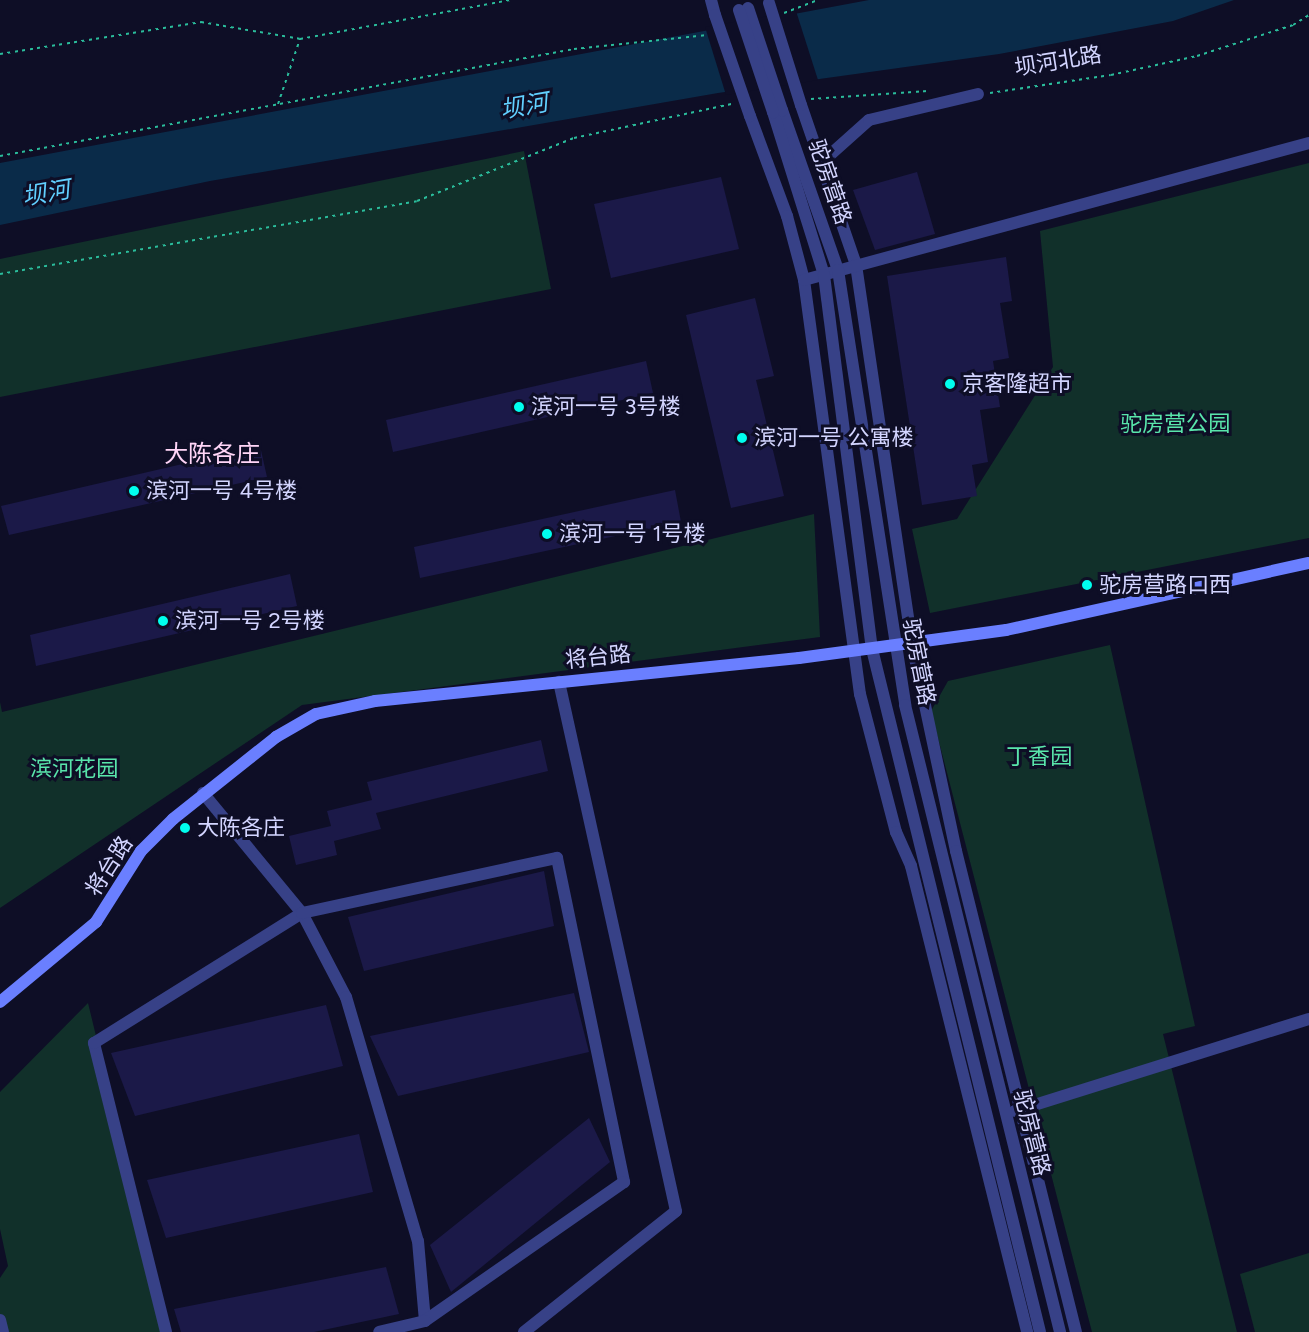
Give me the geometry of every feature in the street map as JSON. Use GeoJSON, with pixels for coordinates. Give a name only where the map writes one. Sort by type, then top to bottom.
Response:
{"type":"FeatureCollection","features":[{"type":"Feature","properties":{"kind":"main road","name":"将台路"},"geometry":{"type":"LineString","coordinates":[[0,1002],[96,921],[141,851],[203,793],[276,737],[316,714],[375,701],[912,644],[1061,620],[1309,563]]}},
{"type":"Feature","properties":{"kind":"street"},"geometry":{"type":"LineString","coordinates":[[711,0],[787,216],[804,280],[854,651],[879,774],[911,866],[1027,1332]]}},
{"type":"Feature","properties":{"kind":"street"},"geometry":{"type":"LineString","coordinates":[[768,2],[804,102],[856,265],[912,644],[1020,1109],[1076,1332]]}},
{"type":"Feature","properties":{"kind":"street","name":"驼房营路"},"geometry":{"type":"LineString","coordinates":[[742,5],[777,111],[824,275],[872,649],[1040,1332]]}},
{"type":"Feature","properties":{"kind":"street"},"geometry":{"type":"LineString","coordinates":[[822,162],[869,120],[978,94]]}},
{"type":"Feature","properties":{"kind":"street","name":"驼房营路"},"geometry":{"type":"LineString","coordinates":[[777,111],[838,270],[893,646],[1060,1332]]}},
{"type":"Feature","properties":{"kind":"street"},"geometry":{"type":"LineString","coordinates":[[804,280],[1309,143]]}},
{"type":"Feature","properties":{"kind":"street"},"geometry":{"type":"LineString","coordinates":[[524,1332],[676,1211],[559,682]]}},
{"type":"Feature","properties":{"kind":"street"},"geometry":{"type":"LineString","coordinates":[[203,793],[302,914],[346,997],[418,1241],[426,1322]]}},
{"type":"Feature","properties":{"kind":"street"},"geometry":{"type":"LineString","coordinates":[[166,1332],[94,1043],[302,914],[557,858],[624,1182],[426,1322],[379,1332]]}},
{"type":"Feature","properties":{"kind":"street"},"geometry":{"type":"LineString","coordinates":[[1006,1114],[1309,1019]]}},
{"type":"Feature","properties":{"kind":"street"},"geometry":{"type":"LineString","coordinates":[[0,1320],[3,1332]]}},
{"type":"Feature","properties":{"kind":"path"},"geometry":{"type":"LineString","coordinates":[[0,54],[201,22],[300,39],[510,0]]}},
{"type":"Feature","properties":{"kind":"path"},"geometry":{"type":"LineString","coordinates":[[773,16],[818,0]]}},
{"type":"Feature","properties":{"kind":"path","name":"坝河北路"},"geometry":{"type":"LineString","coordinates":[[978,94],[1111,75],[1197,56],[1293,25],[1309,15]]}},
{"type":"Feature","properties":{"kind":"path"},"geometry":{"type":"LineString","coordinates":[[0,156],[574,50],[710,35]]}},
{"type":"Feature","properties":{"kind":"path"},"geometry":{"type":"LineString","coordinates":[[278,104],[300,39]]}},
{"type":"Feature","properties":{"kind":"path"},"geometry":{"type":"LineString","coordinates":[[804,102],[931,91]]}},
{"type":"Feature","properties":{"kind":"path"},"geometry":{"type":"LineString","coordinates":[[0,274],[417,201],[574,138],[740,104]]}},
{"type":"Feature","properties":{"kind":"green space"},"geometry":{"type":"Polygon","coordinates":[[[524,151],[551,289],[0,397],[0,259],[524,151]]]}},
{"type":"Feature","properties":{"kind":"green space","name":"驼房营公园"},"geometry":{"type":"Polygon","coordinates":[[[1309,163],[1309,538],[930,613],[912,529],[957,519],[1053,367],[1040,231],[1309,163]]]}},
{"type":"Feature","properties":{"kind":"green space","name":"滨河花园"},"geometry":{"type":"Polygon","coordinates":[[[814,514],[820,637],[302,705],[0,908],[0,702],[2,712],[814,514]]]}},
{"type":"Feature","properties":{"kind":"green space","name":"丁香园"},"geometry":{"type":"Polygon","coordinates":[[[1110,645],[1195,1026],[1163,1034],[1237,1332],[1092,1332],[931,711],[948,681],[1110,645]]]}},
{"type":"Feature","properties":{"kind":"green space"},"geometry":{"type":"Polygon","coordinates":[[[88,1003],[168,1332],[0,1332],[0,1278],[8,1266],[0,1229],[0,1092],[88,1003]]]}},
{"type":"Feature","properties":{"kind":"green space"},"geometry":{"type":"Polygon","coordinates":[[[1309,1253],[1309,1332],[1255,1332],[1240,1274],[1309,1253]]]}},
{"type":"Feature","properties":{"kind":"water","name":"坝河"},"geometry":{"type":"Polygon","coordinates":[[[869,0],[1234,0],[1173,21],[999,54],[718,93],[210,181],[0,225],[0,163],[869,0]]]}},
{"type":"Feature","properties":{"kind":"pier"},"geometry":{"type":"Polygon","coordinates":[[[796,11],[818,80],[726,95],[705,27],[796,11]]]}},
{"type":"Feature","properties":{"kind":"building"},"geometry":{"type":"Polygon","coordinates":[[[917,172],[935,234],[875,250],[853,190],[917,172]]]}},
{"type":"Feature","properties":{"kind":"building"},"geometry":{"type":"Polygon","coordinates":[[[721,177],[739,249],[611,278],[594,204],[721,177]]]}},
{"type":"Feature","properties":{"kind":"building","name":"京客隆超市"},"geometry":{"type":"Polygon","coordinates":[[[1006,257],[1012,301],[1000,303],[1009,358],[993,361],[1000,407],[980,410],[988,462],[972,465],[977,496],[922,505],[887,276],[1006,257]]]}},
{"type":"Feature","properties":{"kind":"building","name":"滨河一号 公寓楼"},"geometry":{"type":"Polygon","coordinates":[[[755,298],[774,376],[756,380],[784,496],[731,508],[686,315],[755,298]]]}},
{"type":"Feature","properties":{"kind":"building","name":"滨河一号 3号楼"},"geometry":{"type":"Polygon","coordinates":[[[646,361],[653,393],[393,452],[386,420],[646,361]]]}},
{"type":"Feature","properties":{"kind":"building","name":"滨河一号 4号楼"},"geometry":{"type":"Polygon","coordinates":[[[260,446],[267,477],[9,535],[1,506],[260,446]]]}},
{"type":"Feature","properties":{"kind":"building","name":"滨河一号 1号楼"},"geometry":{"type":"Polygon","coordinates":[[[675,490],[681,522],[420,578],[414,547],[675,490]]]}},
{"type":"Feature","properties":{"kind":"building","name":"滨河一号 2号楼"},"geometry":{"type":"Polygon","coordinates":[[[290,574],[297,606],[36,666],[30,635],[290,574]]]}},
{"type":"Feature","properties":{"kind":"building"},"geometry":{"type":"Polygon","coordinates":[[[541,740],[548,771],[376,813],[381,829],[334,841],[337,855],[296,865],[289,836],[331,826],[327,811],[372,800],[367,782],[541,740]]]}},
{"type":"Feature","properties":{"kind":"building"},"geometry":{"type":"Polygon","coordinates":[[[544,871],[554,926],[364,971],[348,917],[544,871]]]}},
{"type":"Feature","properties":{"kind":"building"},"geometry":{"type":"Polygon","coordinates":[[[574,993],[589,1052],[398,1096],[370,1036],[574,993]]]}},
{"type":"Feature","properties":{"kind":"building"},"geometry":{"type":"Polygon","coordinates":[[[326,1005],[343,1066],[135,1116],[111,1053],[326,1005]]]}},
{"type":"Feature","properties":{"kind":"building"},"geometry":{"type":"Polygon","coordinates":[[[589,1118],[610,1162],[451,1292],[430,1245],[589,1118]]]}},
{"type":"Feature","properties":{"kind":"building"},"geometry":{"type":"Polygon","coordinates":[[[359,1134],[373,1192],[166,1238],[147,1180],[359,1134]]]}},
{"type":"Feature","properties":{"kind":"building"},"geometry":{"type":"Polygon","coordinates":[[[386,1267],[399,1314],[314,1332],[181,1332],[174,1309],[386,1267]]]}},
{"type":"Feature","properties":{"kind":"place","name":"京客隆超市"},"geometry":{"type":"Point","coordinates":[950,384]}},
{"type":"Feature","properties":{"kind":"place","name":"滨河一号 3号楼"},"geometry":{"type":"Point","coordinates":[519,407]}},
{"type":"Feature","properties":{"kind":"place","name":"滨河一号 公寓楼"},"geometry":{"type":"Point","coordinates":[742,438]}},
{"type":"Feature","properties":{"kind":"place","name":"滨河一号 4号楼"},"geometry":{"type":"Point","coordinates":[134,491]}},
{"type":"Feature","properties":{"kind":"place","name":"滨河一号 1号楼"},"geometry":{"type":"Point","coordinates":[547,534]}},
{"type":"Feature","properties":{"kind":"place","name":"驼房营路口西"},"geometry":{"type":"Point","coordinates":[1087,585]}},
{"type":"Feature","properties":{"kind":"place","name":"滨河一号 2号楼"},"geometry":{"type":"Point","coordinates":[163,621]}},
{"type":"Feature","properties":{"kind":"place","name":"大陈各庄"},"geometry":{"type":"Point","coordinates":[185,828]}},
{"type":"Feature","properties":{"kind":"district","name":"大陈各庄"},"geometry":{"type":"Point","coordinates":[212,454]}}]}
